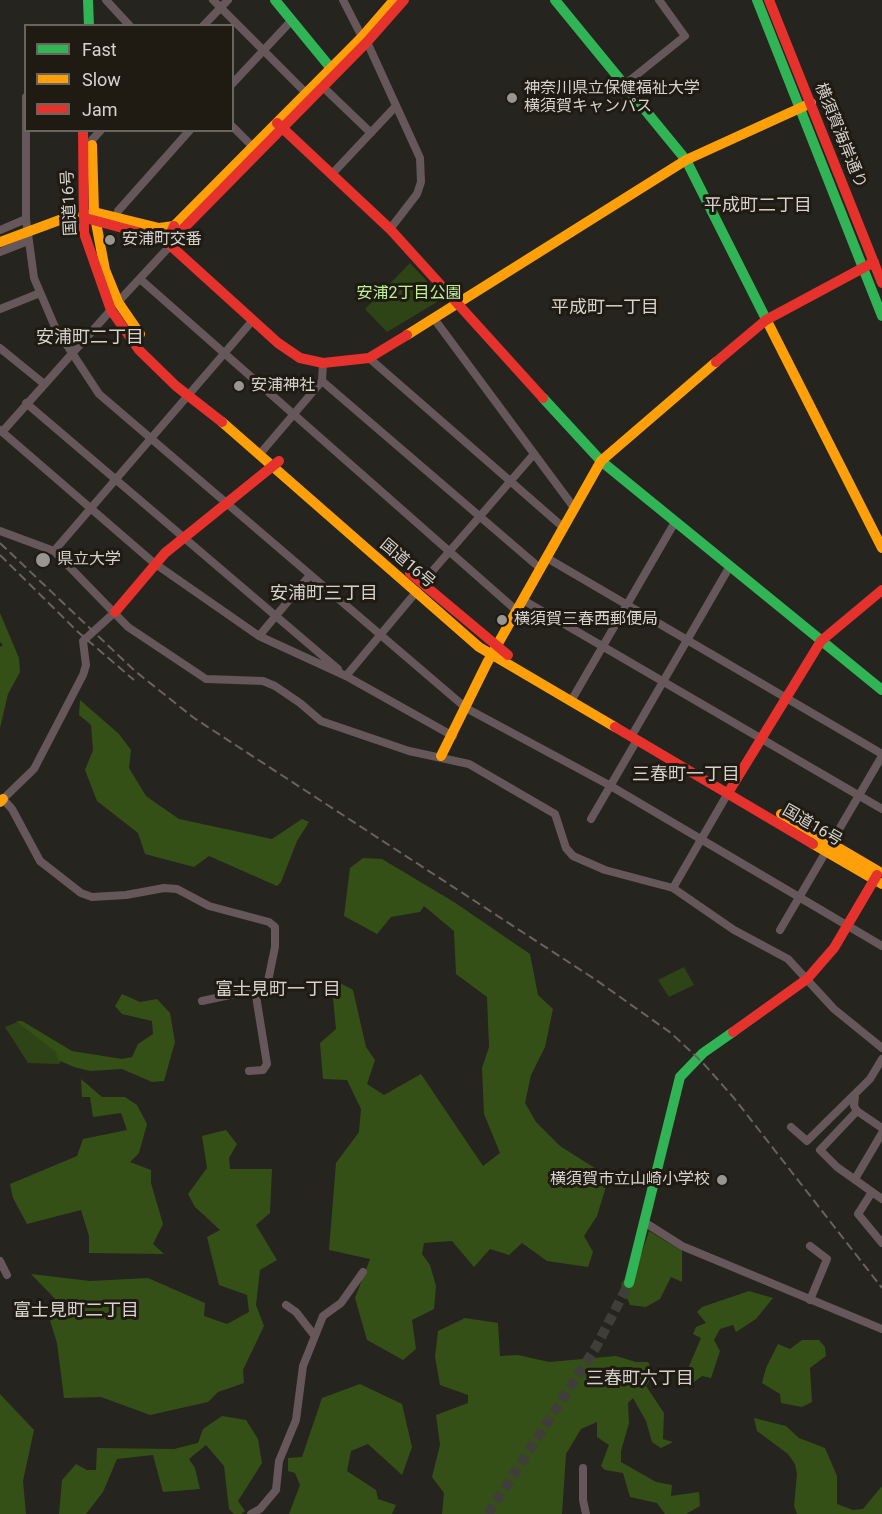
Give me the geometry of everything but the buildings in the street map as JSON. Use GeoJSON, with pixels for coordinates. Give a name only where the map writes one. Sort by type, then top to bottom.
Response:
{"type":"FeatureCollection","features":[{"type":"Feature","properties":{"kind":"main road"},"geometry":{"type":"LineString","coordinates":[[80,0],[81,24]]}},
{"type":"Feature","properties":{"kind":"main road"},"geometry":{"type":"LineString","coordinates":[[88,0],[89,24]]}},
{"type":"Feature","properties":{"kind":"main road"},"geometry":{"type":"LineString","coordinates":[[275,0],[334,71]]}},
{"type":"Feature","properties":{"kind":"main road"},"geometry":{"type":"LineString","coordinates":[[365,40],[394,0]]}},
{"type":"Feature","properties":{"kind":"main road"},"geometry":{"type":"LineString","coordinates":[[116,220],[156,237],[171,236],[186,228],[280,125],[306,93],[334,71],[404,0]]}},
{"type":"Feature","properties":{"kind":"main road"},"geometry":{"type":"LineString","coordinates":[[555,0],[686,160],[882,548]]}},
{"type":"Feature","properties":{"kind":"main road"},"geometry":{"type":"LineString","coordinates":[[757,0],[882,316]]}},
{"type":"Feature","properties":{"kind":"main road","name":"横須賀海岸通り"},"geometry":{"type":"LineString","coordinates":[[769,0],[882,283]]}},
{"type":"Feature","properties":{"kind":"main road"},"geometry":{"type":"LineString","coordinates":[[171,236],[254,147],[323,87],[334,71]]}},
{"type":"Feature","properties":{"kind":"main road"},"geometry":{"type":"LineString","coordinates":[[0,242],[27,236],[65,218],[91,217],[159,228],[171,236],[253,320],[300,358],[323,363],[369,358],[435,320],[686,160],[811,103]]}},
{"type":"Feature","properties":{"kind":"main road"},"geometry":{"type":"LineString","coordinates":[[280,125],[390,229],[601,462],[882,690]]}},
{"type":"Feature","properties":{"kind":"main road","name":"国道16号"},"geometry":{"type":"LineString","coordinates":[[83,132],[91,217],[114,306],[146,344],[192,391],[494,651],[634,735],[880,875]]}},
{"type":"Feature","properties":{"kind":"main road","name":"国道16号"},"geometry":{"type":"LineString","coordinates":[[91,217],[92,135]]}},
{"type":"Feature","properties":{"kind":"main road"},"geometry":{"type":"LineString","coordinates":[[441,756],[494,651],[601,462],[766,320],[874,262]]}},
{"type":"Feature","properties":{"kind":"main road"},"geometry":{"type":"LineString","coordinates":[[115,612],[121,609],[154,563],[183,537],[276,464]]}},
{"type":"Feature","properties":{"kind":"main road"},"geometry":{"type":"LineString","coordinates":[[730,790],[821,641],[882,590]]}},
{"type":"Feature","properties":{"kind":"main road"},"geometry":{"type":"LineString","coordinates":[[629,1283],[673,1098],[685,1071],[718,1042],[807,979],[834,948],[880,875]]}},
{"type":"Feature","properties":{"kind":"street"},"geometry":{"type":"LineString","coordinates":[[106,0],[128,24]]}},
{"type":"Feature","properties":{"kind":"street"},"geometry":{"type":"LineString","coordinates":[[213,0],[306,93]]}},
{"type":"Feature","properties":{"kind":"street"},"geometry":{"type":"LineString","coordinates":[[205,24],[228,0]]}},
{"type":"Feature","properties":{"kind":"street"},"geometry":{"type":"LineString","coordinates":[[343,0],[365,40],[420,158],[422,176],[417,195],[390,229]]}},
{"type":"Feature","properties":{"kind":"street"},"geometry":{"type":"LineString","coordinates":[[624,85],[685,36],[659,0]]}},
{"type":"Feature","properties":{"kind":"street"},"geometry":{"type":"LineString","coordinates":[[234,82],[292,20]]}},
{"type":"Feature","properties":{"kind":"street"},"geometry":{"type":"LineString","coordinates":[[323,87],[370,133]]}},
{"type":"Feature","properties":{"kind":"street"},"geometry":{"type":"LineString","coordinates":[[332,174],[396,106]]}},
{"type":"Feature","properties":{"kind":"street"},"geometry":{"type":"LineString","coordinates":[[234,128],[254,147]]}},
{"type":"Feature","properties":{"kind":"street"},"geometry":{"type":"LineString","coordinates":[[26,132],[27,236],[40,293],[70,353],[99,394],[466,708],[609,785],[882,946]]}},
{"type":"Feature","properties":{"kind":"street"},"geometry":{"type":"LineString","coordinates":[[116,220],[188,132]]}},
{"type":"Feature","properties":{"kind":"street"},"geometry":{"type":"LineString","coordinates":[[0,230],[26,219]]}},
{"type":"Feature","properties":{"kind":"street"},"geometry":{"type":"LineString","coordinates":[[0,252],[27,236]]}},
{"type":"Feature","properties":{"kind":"street"},"geometry":{"type":"LineString","coordinates":[[171,236],[140,279],[1,431],[44,471],[154,563],[259,636],[346,676],[453,736]]}},
{"type":"Feature","properties":{"kind":"street"},"geometry":{"type":"LineString","coordinates":[[140,279],[517,611]]}},
{"type":"Feature","properties":{"kind":"street"},"geometry":{"type":"LineString","coordinates":[[0,309],[40,293]]}},
{"type":"Feature","properties":{"kind":"street"},"geometry":{"type":"LineString","coordinates":[[54,551],[253,320]]}},
{"type":"Feature","properties":{"kind":"street"},"geometry":{"type":"LineString","coordinates":[[435,320],[575,509]]}},
{"type":"Feature","properties":{"kind":"street"},"geometry":{"type":"LineString","coordinates":[[0,348],[43,383]]}},
{"type":"Feature","properties":{"kind":"street"},"geometry":{"type":"LineString","coordinates":[[369,358],[564,528]]}},
{"type":"Feature","properties":{"kind":"street"},"geometry":{"type":"LineString","coordinates":[[262,452],[322,381],[323,363]]}},
{"type":"Feature","properties":{"kind":"street"},"geometry":{"type":"LineString","coordinates":[[322,381],[541,569]]}},
{"type":"Feature","properties":{"kind":"street"},"geometry":{"type":"LineString","coordinates":[[26,403],[346,676]]}},
{"type":"Feature","properties":{"kind":"street"},"geometry":{"type":"LineString","coordinates":[[346,676],[419,587],[534,454]]}},
{"type":"Feature","properties":{"kind":"street"},"geometry":{"type":"LineString","coordinates":[[573,698],[675,522]]}},
{"type":"Feature","properties":{"kind":"street"},"geometry":{"type":"LineString","coordinates":[[0,531],[54,551],[138,634],[206,679],[263,681],[275,686],[321,721],[333,727],[409,751],[441,756],[469,764],[555,814],[566,848],[573,856],[605,870],[674,888],[734,930],[788,959],[847,1021],[882,1048]]}},
{"type":"Feature","properties":{"kind":"street"},"geometry":{"type":"LineString","coordinates":[[547,558],[882,755],[780,930]]}},
{"type":"Feature","properties":{"kind":"street"},"geometry":{"type":"LineString","coordinates":[[591,819],[663,681],[730,566]]}},
{"type":"Feature","properties":{"kind":"street"},"geometry":{"type":"LineString","coordinates":[[259,636],[310,575]]}},
{"type":"Feature","properties":{"kind":"street"},"geometry":{"type":"LineString","coordinates":[[523,600],[882,810]]}},
{"type":"Feature","properties":{"kind":"street"},"geometry":{"type":"LineString","coordinates":[[115,612],[83,641],[86,665],[83,675],[34,769],[2,801],[12,809],[40,861],[81,893],[92,897],[126,895],[164,888],[177,889],[209,906],[269,922],[275,927],[275,947],[267,986],[256,996]]}},
{"type":"Feature","properties":{"kind":"street"},"geometry":{"type":"LineString","coordinates":[[674,888],[730,790]]}},
{"type":"Feature","properties":{"kind":"street"},"geometry":{"type":"LineString","coordinates":[[202,1001],[244,992],[256,996]]}},
{"type":"Feature","properties":{"kind":"street"},"geometry":{"type":"LineString","coordinates":[[249,1071],[263,1070],[267,1064],[260,1050],[256,996]]}},
{"type":"Feature","properties":{"kind":"street"},"geometry":{"type":"LineString","coordinates":[[791,1128],[807,1142],[870,1079],[882,1059]]}},
{"type":"Feature","properties":{"kind":"street"},"geometry":{"type":"LineString","coordinates":[[855,1095],[854,1106],[857,1110],[882,1128]]}},
{"type":"Feature","properties":{"kind":"street"},"geometry":{"type":"LineString","coordinates":[[857,1110],[820,1150],[837,1167],[882,1199]]}},
{"type":"Feature","properties":{"kind":"street"},"geometry":{"type":"LineString","coordinates":[[855,1179],[882,1134]]}},
{"type":"Feature","properties":{"kind":"street"},"geometry":{"type":"LineString","coordinates":[[872,1192],[858,1214],[882,1243]]}},
{"type":"Feature","properties":{"kind":"street"},"geometry":{"type":"LineString","coordinates":[[644,1222],[682,1246],[882,1329]]}},
{"type":"Feature","properties":{"kind":"street"},"geometry":{"type":"LineString","coordinates":[[810,1246],[827,1259],[810,1300]]}},
{"type":"Feature","properties":{"kind":"street"},"geometry":{"type":"LineString","coordinates":[[0,1261],[7,1275]]}},
{"type":"Feature","properties":{"kind":"street"},"geometry":{"type":"LineString","coordinates":[[251,1514],[260,1509],[276,1490],[279,1461],[296,1420],[303,1366],[314,1335],[323,1316],[341,1303],[363,1272]]}},
{"type":"Feature","properties":{"kind":"street"},"geometry":{"type":"LineString","coordinates":[[286,1305],[296,1312],[314,1335]]}},
{"type":"Feature","properties":{"kind":"street"},"geometry":{"type":"LineString","coordinates":[[583,1468],[583,1500],[586,1514]]}},
{"type":"Feature","properties":{"kind":"green space","name":"安浦2丁目公園"},"geometry":{"type":"Polygon","coordinates":[[[410,263],[436,291],[437,302],[387,332],[365,309],[410,263]]]}},
{"type":"Feature","properties":{"kind":"green space"},"geometry":{"type":"Polygon","coordinates":[[[0,613],[19,658],[20,672],[8,694],[0,728],[0,647],[3,645],[0,642],[0,613]]]}},
{"type":"Feature","properties":{"kind":"green space"},"geometry":{"type":"Polygon","coordinates":[[[80,700],[119,734],[131,750],[129,768],[146,796],[179,819],[272,839],[302,819],[309,822],[297,841],[281,882],[277,886],[209,856],[194,867],[145,854],[138,833],[97,801],[85,770],[93,750],[91,725],[79,715],[80,700]]]}},
{"type":"Feature","properties":{"kind":"green space"},"geometry":{"type":"Polygon","coordinates":[[[363,858],[382,859],[454,902],[530,954],[538,995],[553,1009],[545,1047],[531,1075],[525,1103],[536,1122],[560,1146],[609,1177],[597,1216],[584,1236],[593,1252],[588,1267],[547,1261],[522,1243],[509,1255],[490,1249],[474,1267],[452,1241],[424,1243],[422,1254],[430,1265],[436,1286],[434,1309],[412,1320],[416,1349],[403,1360],[367,1340],[355,1298],[370,1259],[329,1250],[336,1163],[359,1132],[361,1109],[347,1080],[323,1079],[320,1043],[336,1029],[331,978],[353,990],[366,1047],[375,1060],[367,1084],[384,1095],[421,1074],[483,1166],[500,1153],[484,1114],[482,1068],[489,1047],[487,997],[456,974],[454,931],[424,906],[420,912],[391,917],[377,934],[344,916],[350,868],[363,858]]]}},
{"type":"Feature","properties":{"kind":"green space"},"geometry":{"type":"Polygon","coordinates":[[[684,967],[694,985],[669,997],[658,980],[684,967]]]}},
{"type":"Feature","properties":{"kind":"green space"},"geometry":{"type":"Polygon","coordinates":[[[122,994],[140,1002],[157,999],[170,1013],[175,1042],[164,1081],[152,1082],[122,1069],[90,1071],[74,1067],[58,1060],[56,1052],[16,1021],[22,1021],[72,1051],[122,1059],[132,1057],[138,1044],[153,1034],[152,1021],[122,1014],[115,1006],[122,994]]]}},
{"type":"Feature","properties":{"kind":"green space"},"geometry":{"type":"Polygon","coordinates":[[[20,1021],[68,1052],[59,1064],[28,1063],[5,1027],[20,1021]]]}},
{"type":"Feature","properties":{"kind":"green space"},"geometry":{"type":"Polygon","coordinates":[[[81,1079],[102,1097],[125,1097],[137,1105],[147,1124],[139,1153],[130,1162],[151,1170],[151,1183],[163,1224],[153,1244],[164,1254],[89,1253],[89,1236],[81,1210],[27,1224],[13,1198],[10,1184],[77,1156],[83,1139],[127,1130],[121,1113],[93,1117],[90,1097],[82,1097],[81,1079]]]}},
{"type":"Feature","properties":{"kind":"green space"},"geometry":{"type":"Polygon","coordinates":[[[226,1130],[237,1144],[229,1158],[230,1169],[272,1169],[270,1213],[256,1225],[277,1260],[260,1270],[256,1305],[264,1326],[243,1370],[244,1383],[218,1392],[208,1402],[150,1415],[101,1397],[64,1398],[57,1343],[49,1317],[59,1303],[31,1274],[90,1281],[148,1278],[205,1303],[204,1316],[227,1324],[249,1312],[247,1295],[219,1285],[207,1237],[220,1230],[195,1207],[188,1194],[207,1168],[202,1136],[226,1130]]]}},
{"type":"Feature","properties":{"kind":"green space"},"geometry":{"type":"Polygon","coordinates":[[[649,1231],[682,1251],[682,1282],[671,1277],[660,1299],[646,1307],[630,1305],[621,1284],[639,1261],[649,1231]]]}},
{"type":"Feature","properties":{"kind":"green space"},"geometry":{"type":"Polygon","coordinates":[[[749,1291],[773,1298],[756,1319],[736,1332],[733,1325],[720,1329],[714,1340],[720,1351],[711,1378],[702,1376],[686,1388],[684,1378],[701,1338],[693,1334],[696,1327],[706,1323],[697,1312],[702,1307],[749,1291]]]}},
{"type":"Feature","properties":{"kind":"green space"},"geometry":{"type":"Polygon","coordinates":[[[465,1318],[498,1323],[500,1356],[518,1355],[549,1362],[616,1356],[636,1362],[648,1362],[654,1374],[646,1386],[664,1413],[663,1439],[673,1442],[661,1448],[652,1442],[646,1421],[633,1398],[628,1403],[629,1423],[621,1451],[621,1462],[656,1482],[672,1485],[671,1496],[699,1492],[700,1506],[686,1514],[665,1514],[657,1503],[630,1497],[623,1473],[605,1470],[601,1466],[609,1445],[597,1437],[597,1422],[581,1429],[566,1454],[562,1514],[442,1514],[444,1493],[432,1477],[440,1445],[436,1415],[468,1403],[468,1395],[440,1385],[435,1357],[438,1331],[465,1318]]]}},
{"type":"Feature","properties":{"kind":"green space"},"geometry":{"type":"Polygon","coordinates":[[[802,1340],[819,1340],[825,1347],[826,1356],[810,1368],[812,1402],[802,1407],[781,1403],[780,1394],[762,1383],[766,1368],[778,1344],[790,1349],[802,1340]]]}},
{"type":"Feature","properties":{"kind":"green space"},"geometry":{"type":"Polygon","coordinates":[[[360,1384],[402,1404],[412,1447],[402,1475],[368,1444],[351,1451],[347,1471],[376,1490],[378,1499],[396,1505],[392,1514],[289,1514],[300,1485],[295,1473],[288,1471],[288,1458],[302,1457],[322,1398],[360,1384]]]}},
{"type":"Feature","properties":{"kind":"green space"},"geometry":{"type":"Polygon","coordinates":[[[0,1394],[34,1430],[23,1481],[26,1514],[0,1514],[0,1394]]]}},
{"type":"Feature","properties":{"kind":"green space"},"geometry":{"type":"Polygon","coordinates":[[[222,1416],[246,1420],[258,1439],[262,1463],[238,1501],[245,1511],[241,1514],[234,1514],[229,1509],[224,1466],[206,1445],[189,1459],[195,1468],[200,1489],[163,1492],[153,1455],[117,1459],[103,1492],[86,1514],[59,1514],[62,1480],[76,1464],[87,1470],[96,1470],[97,1448],[174,1449],[198,1443],[203,1429],[222,1416]]]}},
{"type":"Feature","properties":{"kind":"green space"},"geometry":{"type":"Polygon","coordinates":[[[754,1418],[786,1426],[799,1438],[825,1448],[837,1476],[837,1504],[853,1510],[863,1509],[882,1486],[882,1514],[797,1514],[794,1506],[797,1474],[795,1464],[788,1454],[757,1431],[754,1418]]]}},
{"type":"Feature","properties":{"kind":"tunnel"},"geometry":{"type":"LineString","coordinates":[[488,1514],[596,1347],[629,1283]]}},
{"type":"Feature","properties":{"kind":"railway"},"geometry":{"type":"LineString","coordinates":[[0,543],[135,671],[194,718],[596,980],[671,1033],[703,1063],[734,1098],[882,1288]]}},
{"type":"Feature","properties":{"kind":"railway"},"geometry":{"type":"LineString","coordinates":[[0,555],[78,632],[134,680]]}},
{"type":"Feature","properties":{"kind":"traffic: fast"},"geometry":{"type":"LineString","coordinates":[[88,0],[89,24]]}},
{"type":"Feature","properties":{"kind":"traffic: fast"},"geometry":{"type":"LineString","coordinates":[[275,0],[334,72]]}},
{"type":"Feature","properties":{"kind":"traffic: fast"},"geometry":{"type":"LineString","coordinates":[[555,0],[686,160],[767,321]]}},
{"type":"Feature","properties":{"kind":"traffic: fast"},"geometry":{"type":"LineString","coordinates":[[757,0],[882,316]]}},
{"type":"Feature","properties":{"kind":"traffic: fast"},"geometry":{"type":"LineString","coordinates":[[543,398],[601,461],[882,690]]}},
{"type":"Feature","properties":{"kind":"traffic: fast"},"geometry":{"type":"LineString","coordinates":[[629,1283],[680,1077],[703,1053],[733,1032]]}},
{"type":"Feature","properties":{"kind":"traffic: slow"},"geometry":{"type":"LineString","coordinates":[[0,242],[65,218],[84,217],[94,212],[159,228],[174,226],[362,37],[394,0]]}},
{"type":"Feature","properties":{"kind":"traffic: slow"},"geometry":{"type":"LineString","coordinates":[[407,335],[686,160],[811,103]]}},
{"type":"Feature","properties":{"kind":"traffic: slow"},"geometry":{"type":"LineString","coordinates":[[92,145],[94,212],[105,270],[118,302],[140,334]]}},
{"type":"Feature","properties":{"kind":"traffic: slow"},"geometry":{"type":"LineString","coordinates":[[767,321],[882,548]]}},
{"type":"Feature","properties":{"kind":"traffic: slow"},"geometry":{"type":"LineString","coordinates":[[441,756],[487,663],[601,461],[716,362]]}},
{"type":"Feature","properties":{"kind":"traffic: slow"},"geometry":{"type":"LineString","coordinates":[[222,422],[479,647],[615,727]]}},
{"type":"Feature","properties":{"kind":"traffic: slow"},"geometry":{"type":"LineString","coordinates":[[0,802],[3,799]]}},
{"type":"Feature","properties":{"kind":"traffic: slow"},"geometry":{"type":"LineString","coordinates":[[781,814],[878,871]]}},
{"type":"Feature","properties":{"kind":"traffic: slow"},"geometry":{"type":"LineString","coordinates":[[813,844],[882,884]]}},
{"type":"Feature","properties":{"kind":"traffic: jam"},"geometry":{"type":"LineString","coordinates":[[89,219],[156,237],[178,234],[367,42],[404,0]]}},
{"type":"Feature","properties":{"kind":"traffic: jam"},"geometry":{"type":"LineString","coordinates":[[769,0],[882,283]]}},
{"type":"Feature","properties":{"kind":"traffic: jam"},"geometry":{"type":"LineString","coordinates":[[277,123],[390,229],[543,398]]}},
{"type":"Feature","properties":{"kind":"traffic: jam"},"geometry":{"type":"LineString","coordinates":[[83,132],[84,233],[111,310],[139,350],[176,386],[222,422]]}},
{"type":"Feature","properties":{"kind":"traffic: jam"},"geometry":{"type":"LineString","coordinates":[[174,226],[169,237],[171,246],[278,343],[300,358],[323,363],[369,358],[407,335]]}},
{"type":"Feature","properties":{"kind":"traffic: jam"},"geometry":{"type":"LineString","coordinates":[[716,362],[766,320],[874,262]]}},
{"type":"Feature","properties":{"kind":"traffic: jam"},"geometry":{"type":"LineString","coordinates":[[115,612],[165,553],[279,461]]}},
{"type":"Feature","properties":{"kind":"traffic: jam"},"geometry":{"type":"LineString","coordinates":[[410,573],[508,655]]}},
{"type":"Feature","properties":{"kind":"traffic: jam"},"geometry":{"type":"LineString","coordinates":[[728,793],[821,641],[882,590]]}},
{"type":"Feature","properties":{"kind":"traffic: jam"},"geometry":{"type":"LineString","coordinates":[[615,727],[813,844]]}},
{"type":"Feature","properties":{"kind":"traffic: jam"},"geometry":{"type":"LineString","coordinates":[[733,1032],[807,979],[834,948],[877,875]]}},
{"type":"Feature","properties":{"kind":"place","name":"神奈川県立保健福祉大学 横須賀キャンパス"},"geometry":{"type":"Point","coordinates":[512,98]}},
{"type":"Feature","properties":{"kind":"place","name":"安浦町交番"},"geometry":{"type":"Point","coordinates":[110,240]}},
{"type":"Feature","properties":{"kind":"place","name":"安浦神社"},"geometry":{"type":"Point","coordinates":[239,386]}},
{"type":"Feature","properties":{"kind":"place","name":"県立大学"},"geometry":{"type":"Point","coordinates":[43,560]}},
{"type":"Feature","properties":{"kind":"place","name":"横須賀三春西郵便局"},"geometry":{"type":"Point","coordinates":[502,620]}},
{"type":"Feature","properties":{"kind":"place","name":"横須賀市立山崎小学校"},"geometry":{"type":"Point","coordinates":[722,1180]}},
{"type":"Feature","properties":{"kind":"district","name":"平成町二丁目"},"geometry":{"type":"Point","coordinates":[758,206]}},
{"type":"Feature","properties":{"kind":"district","name":"平成町一丁目"},"geometry":{"type":"Point","coordinates":[605,308]}},
{"type":"Feature","properties":{"kind":"district","name":"安浦町二丁目"},"geometry":{"type":"Point","coordinates":[90,338]}},
{"type":"Feature","properties":{"kind":"district","name":"安浦町三丁目"},"geometry":{"type":"Point","coordinates":[324,594]}},
{"type":"Feature","properties":{"kind":"district","name":"三春町一丁目"},"geometry":{"type":"Point","coordinates":[686,775]}},
{"type":"Feature","properties":{"kind":"district","name":"富士見町一丁目"},"geometry":{"type":"Point","coordinates":[278,990]}},
{"type":"Feature","properties":{"kind":"district","name":"富士見町二丁目"},"geometry":{"type":"Point","coordinates":[76,1311]}},
{"type":"Feature","properties":{"kind":"district","name":"三春町六丁目"},"geometry":{"type":"Point","coordinates":[640,1379]}}]}
